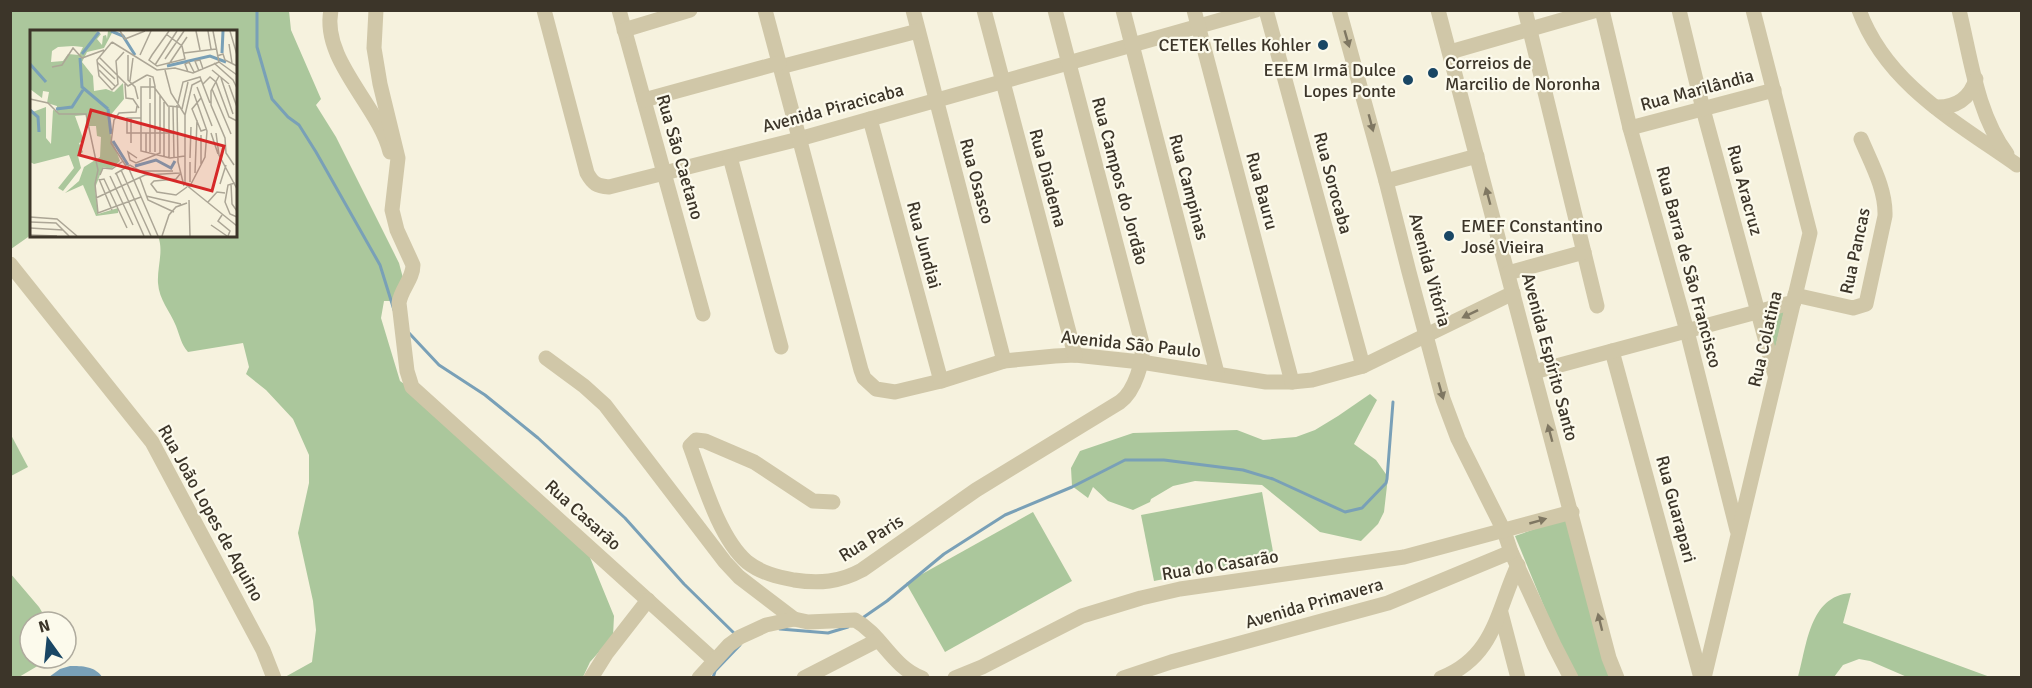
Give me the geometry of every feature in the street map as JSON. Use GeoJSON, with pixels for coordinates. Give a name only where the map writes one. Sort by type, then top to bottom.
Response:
{"type":"FeatureCollection","features":[{"type":"Feature","properties":{"kind":"street"},"geometry":{"type":"LineString","coordinates":[[331,10],[330,30],[336,52],[368,104],[388,147],[395,173]]}},
{"type":"Feature","properties":{"kind":"street","name":"Rua Casarão"},"geometry":{"type":"LineString","coordinates":[[376,10],[374,48],[380,84],[398,158],[392,195],[394,221],[413,265],[399,303],[407,371],[412,387],[714,660]]}},
{"type":"Feature","properties":{"kind":"street","name":"Avenida Piracicaba"},"geometry":{"type":"LineString","coordinates":[[544,10],[587,173],[597,186],[609,187],[798,139],[1256,10]]}},
{"type":"Feature","properties":{"kind":"street","name":"Rua São Caetano"},"geometry":{"type":"LineString","coordinates":[[619,10],[703,314]]}},
{"type":"Feature","properties":{"kind":"street"},"geometry":{"type":"LineString","coordinates":[[624,30],[690,10]]}},
{"type":"Feature","properties":{"kind":"street","name":"Avenida São Paulo"},"geometry":{"type":"LineString","coordinates":[[765,10],[864,378],[869,384],[885,392],[895,392],[941,381],[1004,361],[1075,355],[1141,362],[1266,382],[1312,380],[1363,366],[1513,293]]}},
{"type":"Feature","properties":{"kind":"street","name":"Rua Osasco"},"geometry":{"type":"LineString","coordinates":[[913,10],[1004,361]]}},
{"type":"Feature","properties":{"kind":"street","name":"Rua Diadema"},"geometry":{"type":"LineString","coordinates":[[984,10],[1075,355]]}},
{"type":"Feature","properties":{"kind":"street","name":"Rua Campos do Jordão"},"geometry":{"type":"LineString","coordinates":[[1055,10],[1142,343],[1141,362]]}},
{"type":"Feature","properties":{"kind":"street","name":"Rua Campinas"},"geometry":{"type":"LineString","coordinates":[[1124,10],[1217,373]]}},
{"type":"Feature","properties":{"kind":"street","name":"Rua Bauru"},"geometry":{"type":"LineString","coordinates":[[1194,10],[1292,382]]}},
{"type":"Feature","properties":{"kind":"street","name":"Rua Sorocaba"},"geometry":{"type":"LineString","coordinates":[[1266,10],[1363,366]]}},
{"type":"Feature","properties":{"kind":"street","name":"Avenida Vitória"},"geometry":{"type":"LineString","coordinates":[[1339,10],[1443,399],[1458,439],[1504,531],[1571,678]]}},
{"type":"Feature","properties":{"kind":"street","name":"Avenida Espírito Santo"},"geometry":{"type":"LineString","coordinates":[[1438,10],[1609,657],[1617,678]]}},
{"type":"Feature","properties":{"kind":"street"},"geometry":{"type":"LineString","coordinates":[[1525,10],[1597,306]]}},
{"type":"Feature","properties":{"kind":"street"},"geometry":{"type":"LineString","coordinates":[[1450,52],[1597,10]]}},
{"type":"Feature","properties":{"kind":"street","name":"Rua Barra de São Francisco"},"geometry":{"type":"LineString","coordinates":[[1602,10],[1630,128],[1687,331],[1738,533]]}},
{"type":"Feature","properties":{"kind":"street","name":"Rua Aracruz"},"geometry":{"type":"LineString","coordinates":[[1679,10],[1703,109],[1776,378]]}},
{"type":"Feature","properties":{"kind":"street","name":"Rua Colatina"},"geometry":{"type":"LineString","coordinates":[[1703,678],[1810,239],[1810,227],[1753,10]]}},
{"type":"Feature","properties":{"kind":"street"},"geometry":{"type":"LineString","coordinates":[[1859,10],[1874,43],[1913,90],[2019,167]]}},
{"type":"Feature","properties":{"kind":"street"},"geometry":{"type":"LineString","coordinates":[[1959,10],[1989,123],[2002,147],[2019,167]]}},
{"type":"Feature","properties":{"kind":"street"},"geometry":{"type":"LineString","coordinates":[[644,100],[918,31]]}},
{"type":"Feature","properties":{"kind":"street"},"geometry":{"type":"LineString","coordinates":[[1935,107],[1950,107],[1963,100],[1971,91],[1976,79]]}},
{"type":"Feature","properties":{"kind":"street","name":"Rua Marilândia"},"geometry":{"type":"LineString","coordinates":[[1630,128],[1774,90]]}},
{"type":"Feature","properties":{"kind":"street","name":"Rua Jundiai"},"geometry":{"type":"LineString","coordinates":[[870,119],[941,381]]}},
{"type":"Feature","properties":{"kind":"street","name":"Rua Pancas"},"geometry":{"type":"LineString","coordinates":[[1794,299],[1853,308],[1866,304],[1885,216],[1885,206],[1877,176],[1861,139]]}},
{"type":"Feature","properties":{"kind":"street"},"geometry":{"type":"LineString","coordinates":[[1386,181],[1477,156]]}},
{"type":"Feature","properties":{"kind":"street"},"geometry":{"type":"LineString","coordinates":[[730,157],[781,347]]}},
{"type":"Feature","properties":{"kind":"street"},"geometry":{"type":"LineString","coordinates":[[1508,273],[1584,252]]}},
{"type":"Feature","properties":{"kind":"street","name":"Rua João Lopes de Aquino"},"geometry":{"type":"LineString","coordinates":[[10,264],[152,442],[263,650],[274,678]]}},
{"type":"Feature","properties":{"kind":"street"},"geometry":{"type":"LineString","coordinates":[[1534,372],[1757,312],[1794,299]]}},
{"type":"Feature","properties":{"kind":"street","name":"Rua Guarapari"},"geometry":{"type":"LineString","coordinates":[[1612,351],[1703,678]]}},
{"type":"Feature","properties":{"kind":"street"},"geometry":{"type":"LineString","coordinates":[[546,358],[605,405],[724,562],[739,577],[794,619]]}},
{"type":"Feature","properties":{"kind":"street","name":"Rua Paris"},"geometry":{"type":"LineString","coordinates":[[833,502],[813,501],[754,462],[705,441],[696,440],[690,446],[715,513],[733,545],[747,562],[767,573],[787,579],[830,582],[847,578],[862,570],[976,490],[1120,402],[1129,395],[1141,362]]}},
{"type":"Feature","properties":{"kind":"street"},"geometry":{"type":"LineString","coordinates":[[1504,531],[1572,512]]}},
{"type":"Feature","properties":{"kind":"street","name":"Rua do Casarão"},"geometry":{"type":"LineString","coordinates":[[955,678],[982,668],[1063,624],[1102,609],[1141,598],[1180,589],[1404,557],[1504,531]]}},
{"type":"Feature","properties":{"kind":"street"},"geometry":{"type":"LineString","coordinates":[[1446,677],[1473,658],[1491,635],[1501,613],[1515,558]]}},
{"type":"Feature","properties":{"kind":"street","name":"Avenida Primavera"},"geometry":{"type":"LineString","coordinates":[[1123,678],[1171,662],[1388,603],[1515,558]]}},
{"type":"Feature","properties":{"kind":"street"},"geometry":{"type":"LineString","coordinates":[[591,678],[606,654],[648,600]]}},
{"type":"Feature","properties":{"kind":"street"},"geometry":{"type":"LineString","coordinates":[[1501,613],[1518,678]]}},
{"type":"Feature","properties":{"kind":"street"},"geometry":{"type":"LineString","coordinates":[[699,678],[714,660],[740,637],[766,625],[794,619],[808,622],[855,620],[878,640],[904,671],[922,678]]}},
{"type":"Feature","properties":{"kind":"street"},"geometry":{"type":"LineString","coordinates":[[804,678],[878,640]]}},
{"type":"Feature","properties":{"kind":"green space"},"geometry":{"type":"Polygon","coordinates":[[[11,11],[289,11],[291,30],[321,99],[316,105],[336,137],[399,263],[403,278],[393,301],[384,301],[381,318],[400,381],[421,396],[589,555],[614,616],[613,636],[590,662],[583,677],[285,677],[312,662],[316,630],[313,601],[298,533],[309,483],[309,455],[293,419],[266,390],[246,374],[249,367],[243,343],[188,352],[163,300],[158,283],[158,237],[237,237],[237,30],[30,30],[30,236],[11,249],[11,11]]]}},
{"type":"Feature","properties":{"kind":"green space"},"geometry":{"type":"Polygon","coordinates":[[[1785,308],[1774,353],[1763,314],[1785,308]]]}},
{"type":"Feature","properties":{"kind":"green space"},"geometry":{"type":"Polygon","coordinates":[[[1370,394],[1377,400],[1354,444],[1376,460],[1388,477],[1384,512],[1378,524],[1361,541],[1320,532],[1262,485],[1195,481],[1173,486],[1151,499],[1150,502],[1133,510],[1108,501],[1093,487],[1088,498],[1072,486],[1071,468],[1080,451],[1133,433],[1237,430],[1263,440],[1296,437],[1315,430],[1370,394]]]}},
{"type":"Feature","properties":{"kind":"green space"},"geometry":{"type":"Polygon","coordinates":[[[10,433],[28,467],[11,476],[10,476],[10,433]]]}},
{"type":"Feature","properties":{"kind":"green space"},"geometry":{"type":"Polygon","coordinates":[[[1262,492],[1274,557],[1154,581],[1141,515],[1262,492]]]}},
{"type":"Feature","properties":{"kind":"green space"},"geometry":{"type":"Polygon","coordinates":[[[1033,512],[1072,581],[945,652],[906,583],[1033,512]]]}},
{"type":"Feature","properties":{"kind":"green space"},"geometry":{"type":"Polygon","coordinates":[[[1569,517],[1611,677],[1578,677],[1559,643],[1515,536],[1569,517]]]}},
{"type":"Feature","properties":{"kind":"green space"},"geometry":{"type":"Polygon","coordinates":[[[10,573],[41,610],[18,610],[18,670],[31,670],[19,677],[11,677],[10,573]]]}},
{"type":"Feature","properties":{"kind":"green space"},"geometry":{"type":"Polygon","coordinates":[[[1851,593],[1843,623],[1990,677],[1907,677],[1870,661],[1859,659],[1843,665],[1834,677],[1798,677],[1812,624],[1818,613],[1826,603],[1837,596],[1851,593]]]}},
{"type":"Feature","properties":{"kind":"water"},"geometry":{"type":"Polygon","coordinates":[[[78,667],[92,669],[102,677],[49,677],[59,670],[78,670],[78,667]]]}},
{"type":"Feature","properties":{"kind":"waterway"},"geometry":{"type":"LineString","coordinates":[[257,10],[257,47],[272,99],[288,117],[299,125],[316,152],[380,265],[394,310]]}},
{"type":"Feature","properties":{"kind":"waterway"},"geometry":{"type":"LineString","coordinates":[[409,333],[439,365],[485,395],[538,438],[625,518],[684,584],[736,635]]}},
{"type":"Feature","properties":{"kind":"waterway"},"geometry":{"type":"LineString","coordinates":[[861,619],[887,601],[944,554],[1005,515],[1072,487],[1125,460],[1164,460],[1243,470],[1273,479],[1345,512],[1362,508],[1386,483],[1393,402]]}},
{"type":"Feature","properties":{"kind":"waterway"},"geometry":{"type":"LineString","coordinates":[[780,629],[828,633],[848,627]]}},
{"type":"Feature","properties":{"kind":"waterway"},"geometry":{"type":"LineString","coordinates":[[713,678],[715,671],[740,645]]}},
{"type":"Feature","properties":{"kind":"place","name":"CETEK Telles Kohler"},"geometry":{"type":"Point","coordinates":[1323,45]}},
{"type":"Feature","properties":{"kind":"place","name":"Correios de Marcilio de Noronha"},"geometry":{"type":"Point","coordinates":[1433,73]}},
{"type":"Feature","properties":{"kind":"place","name":"EEEM Irmã Dulce Lopes Ponte"},"geometry":{"type":"Point","coordinates":[1408,80]}},
{"type":"Feature","properties":{"kind":"place","name":"EMEF Constantino José Vieira"},"geometry":{"type":"Point","coordinates":[1449,236]}}]}
